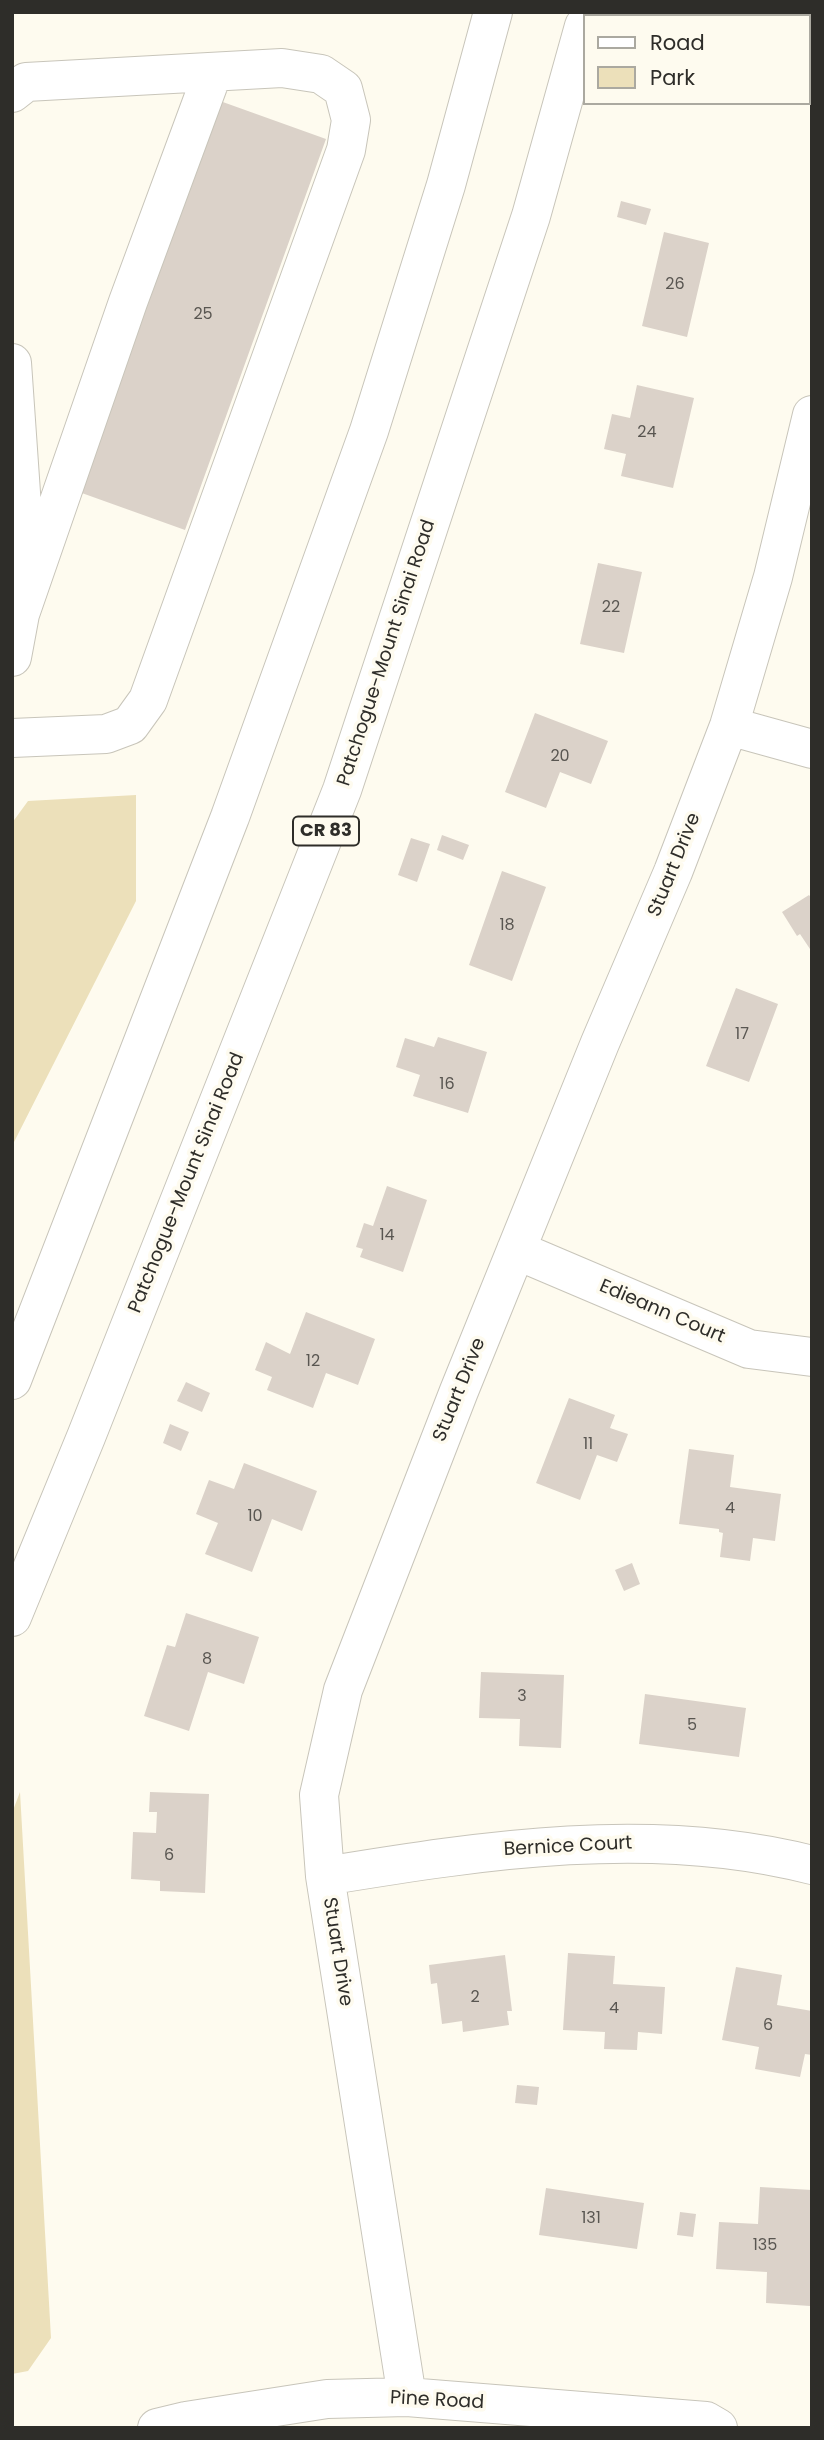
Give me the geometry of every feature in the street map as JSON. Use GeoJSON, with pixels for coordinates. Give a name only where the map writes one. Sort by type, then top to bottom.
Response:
{"type":"FeatureCollection","features":[{"type":"Feature","properties":{"kind":"main road"},"geometry":{"type":"LineString","coordinates":[[12,1380],[230,817],[364,444],[446,185],[493,12]]}},
{"type":"Feature","properties":{"kind":"main road","name":"Patchogue-Mount Sinai Road"},"geometry":{"type":"LineString","coordinates":[[12,1617],[92,1424],[342,790],[531,216],[582,33]]}},
{"type":"Feature","properties":{"kind":"main road"},"geometry":{"type":"LineString","coordinates":[[12,93],[26,82],[282,68],[321,74],[342,89],[351,120],[345,150],[148,700],[130,725],[106,734],[12,738]]}},
{"type":"Feature","properties":{"kind":"main road"},"geometry":{"type":"LineString","coordinates":[[20,614],[128,302],[213,72]]}},
{"type":"Feature","properties":{"kind":"main road"},"geometry":{"type":"LineString","coordinates":[[12,363],[24,536],[20,614],[12,657]]}},
{"type":"Feature","properties":{"kind":"main road","name":"Stuart Drive"},"geometry":{"type":"LineString","coordinates":[[407,2397],[325,1876],[319,1795],[343,1689],[516,1250],[600,1042],[673,872],[729,726],[773,577],[812,415]]}},
{"type":"Feature","properties":{"kind":"main road"},"geometry":{"type":"LineString","coordinates":[[729,726],[812,749]]}},
{"type":"Feature","properties":{"kind":"main road","name":"Edieann Court"},"geometry":{"type":"LineString","coordinates":[[516,1250],[749,1349],[812,1357]]}},
{"type":"Feature","properties":{"kind":"main road","name":"Bernice Court"},"geometry":{"type":"LineString","coordinates":[[325,1876],[450,1856],[558,1846],[646,1843],[774,1855],[812,1865]]}},
{"type":"Feature","properties":{"kind":"main road","name":"Pine Road"},"geometry":{"type":"LineString","coordinates":[[157,2428],[327,2399],[407,2397],[706,2421],[718,2428]]}},
{"type":"Feature","properties":{"kind":"green space"},"geometry":{"type":"Polygon","coordinates":[[[136,795],[136,901],[12,1146],[12,823],[28,801],[136,795]]]}},
{"type":"Feature","properties":{"kind":"green space"},"geometry":{"type":"Polygon","coordinates":[[[20,1792],[51,2338],[28,2371],[12,2374],[12,1813],[20,1792]]]}},
{"type":"Feature","properties":{"kind":"building"},"geometry":{"type":"Polygon","coordinates":[[[220,101],[326,139],[185,530],[79,492],[220,101]]]}},
{"type":"Feature","properties":{"kind":"building"},"geometry":{"type":"Polygon","coordinates":[[[621,201],[651,209],[646,225],[617,217],[621,201]]]}},
{"type":"Feature","properties":{"kind":"building"},"geometry":{"type":"Polygon","coordinates":[[[664,232],[709,243],[687,337],[642,326],[664,232]]]}},
{"type":"Feature","properties":{"kind":"building"},"geometry":{"type":"Polygon","coordinates":[[[637,385],[694,398],[673,488],[621,476],[626,454],[604,449],[612,414],[630,418],[637,385]]]}},
{"type":"Feature","properties":{"kind":"building"},"geometry":{"type":"Polygon","coordinates":[[[598,563],[642,572],[624,653],[580,644],[598,563]]]}},
{"type":"Feature","properties":{"kind":"building"},"geometry":{"type":"Polygon","coordinates":[[[535,713],[608,741],[591,784],[560,772],[546,808],[505,792],[535,713]]]}},
{"type":"Feature","properties":{"kind":"building"},"geometry":{"type":"Polygon","coordinates":[[[442,835],[469,845],[463,860],[437,850],[442,835]]]}},
{"type":"Feature","properties":{"kind":"building"},"geometry":{"type":"Polygon","coordinates":[[[411,838],[430,844],[417,882],[398,875],[411,838]]]}},
{"type":"Feature","properties":{"kind":"building"},"geometry":{"type":"Polygon","coordinates":[[[502,871],[546,887],[512,981],[469,965],[502,871]]]}},
{"type":"Feature","properties":{"kind":"building"},"geometry":{"type":"Polygon","coordinates":[[[809,895],[812,899],[812,952],[800,934],[797,936],[782,912],[809,895]]]}},
{"type":"Feature","properties":{"kind":"building"},"geometry":{"type":"Polygon","coordinates":[[[736,988],[778,1004],[749,1082],[706,1066],[736,988]]]}},
{"type":"Feature","properties":{"kind":"building"},"geometry":{"type":"Polygon","coordinates":[[[438,1037],[487,1052],[468,1113],[413,1096],[420,1075],[396,1067],[405,1038],[434,1047],[438,1037]]]}},
{"type":"Feature","properties":{"kind":"building"},"geometry":{"type":"Polygon","coordinates":[[[387,1186],[427,1200],[403,1272],[360,1257],[363,1249],[356,1247],[364,1223],[373,1226],[387,1186]]]}},
{"type":"Feature","properties":{"kind":"building"},"geometry":{"type":"Polygon","coordinates":[[[306,1312],[375,1339],[358,1385],[326,1373],[313,1408],[267,1390],[272,1377],[255,1370],[266,1342],[290,1354],[306,1312]]]}},
{"type":"Feature","properties":{"kind":"building"},"geometry":{"type":"Polygon","coordinates":[[[186,1382],[210,1393],[202,1412],[177,1401],[186,1382]]]}},
{"type":"Feature","properties":{"kind":"building"},"geometry":{"type":"Polygon","coordinates":[[[569,1398],[615,1415],[610,1428],[628,1434],[617,1462],[597,1455],[580,1500],[536,1483],[569,1398]]]}},
{"type":"Feature","properties":{"kind":"building"},"geometry":{"type":"Polygon","coordinates":[[[170,1424],[189,1432],[181,1451],[163,1443],[170,1424]]]}},
{"type":"Feature","properties":{"kind":"building"},"geometry":{"type":"Polygon","coordinates":[[[689,1449],[734,1455],[730,1487],[781,1494],[775,1541],[753,1538],[750,1561],[720,1557],[723,1533],[719,1532],[719,1529],[679,1524],[689,1449]]]}},
{"type":"Feature","properties":{"kind":"building"},"geometry":{"type":"Polygon","coordinates":[[[244,1463],[317,1491],[302,1531],[272,1519],[252,1572],[205,1554],[218,1523],[196,1514],[209,1480],[234,1489],[244,1463]]]}},
{"type":"Feature","properties":{"kind":"building"},"geometry":{"type":"Polygon","coordinates":[[[632,1563],[640,1584],[624,1591],[615,1570],[632,1563]]]}},
{"type":"Feature","properties":{"kind":"building"},"geometry":{"type":"Polygon","coordinates":[[[186,1613],[259,1637],[244,1684],[208,1672],[189,1731],[144,1716],[167,1645],[175,1647],[186,1613]]]}},
{"type":"Feature","properties":{"kind":"building"},"geometry":{"type":"Polygon","coordinates":[[[481,1672],[564,1675],[561,1748],[519,1746],[520,1719],[479,1718],[481,1672]]]}},
{"type":"Feature","properties":{"kind":"building"},"geometry":{"type":"Polygon","coordinates":[[[645,1694],[746,1708],[739,1757],[639,1744],[645,1694]]]}},
{"type":"Feature","properties":{"kind":"building"},"geometry":{"type":"Polygon","coordinates":[[[150,1792],[209,1794],[205,1893],[160,1891],[160,1881],[131,1879],[133,1832],[156,1833],[157,1812],[149,1812],[150,1792]]]}},
{"type":"Feature","properties":{"kind":"building"},"geometry":{"type":"Polygon","coordinates":[[[568,1953],[615,1956],[613,1984],[665,1987],[662,2034],[638,2032],[637,2050],[604,2049],[605,2032],[563,2030],[568,1953]]]}},
{"type":"Feature","properties":{"kind":"building"},"geometry":{"type":"Polygon","coordinates":[[[505,1955],[512,2011],[507,2011],[509,2025],[463,2032],[462,2021],[442,2024],[437,1983],[431,1984],[429,1965],[505,1955]]]}},
{"type":"Feature","properties":{"kind":"building"},"geometry":{"type":"Polygon","coordinates":[[[736,1967],[782,1975],[777,2005],[812,2011],[812,2055],[805,2054],[800,2077],[755,2069],[759,2047],[722,2040],[736,1967]]]}},
{"type":"Feature","properties":{"kind":"building"},"geometry":{"type":"Polygon","coordinates":[[[517,2085],[539,2087],[537,2105],[515,2103],[517,2085]]]}},
{"type":"Feature","properties":{"kind":"building"},"geometry":{"type":"Polygon","coordinates":[[[760,2187],[812,2190],[810,2306],[766,2303],[767,2272],[716,2269],[719,2222],[758,2224],[760,2187]]]}},
{"type":"Feature","properties":{"kind":"building"},"geometry":{"type":"Polygon","coordinates":[[[546,2188],[644,2203],[637,2249],[539,2235],[546,2188]]]}},
{"type":"Feature","properties":{"kind":"building"},"geometry":{"type":"Polygon","coordinates":[[[680,2212],[696,2214],[693,2237],[677,2235],[680,2212]]]}}]}
